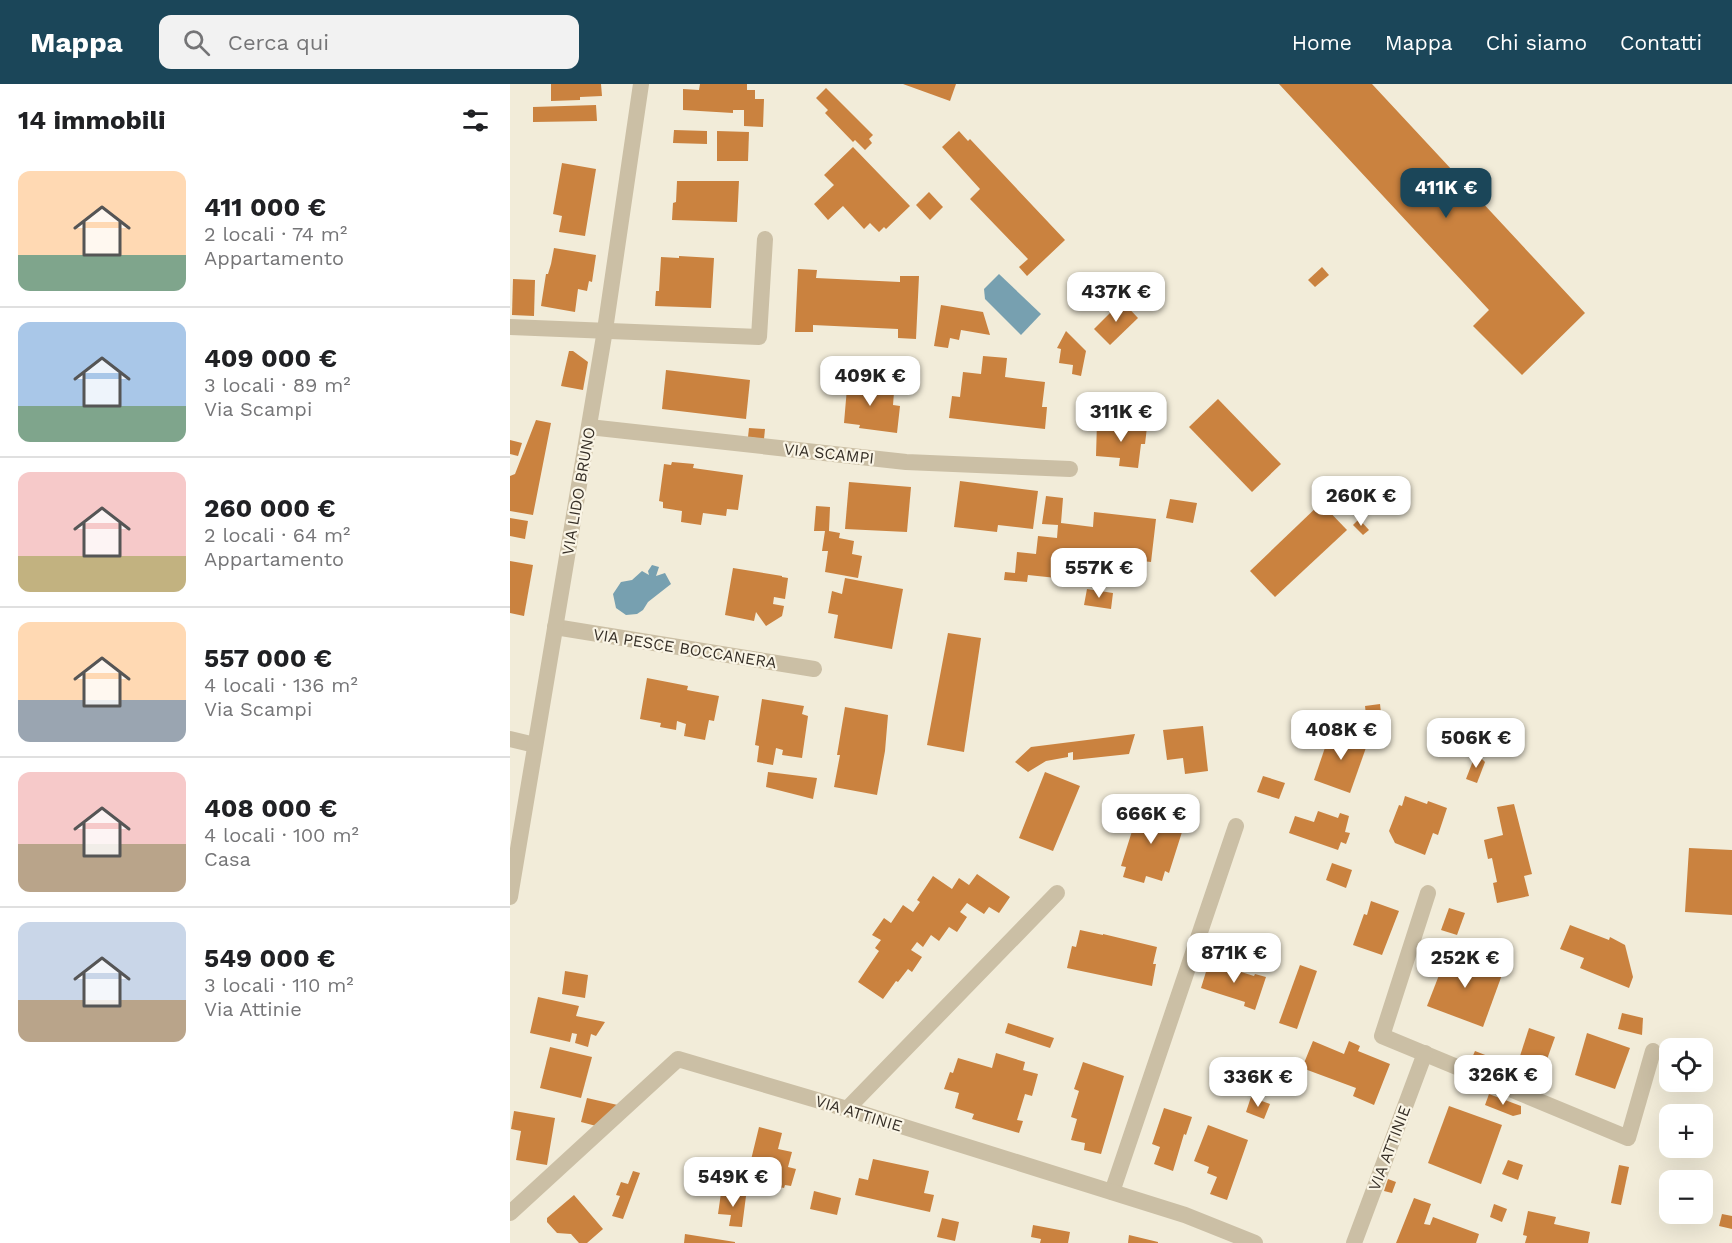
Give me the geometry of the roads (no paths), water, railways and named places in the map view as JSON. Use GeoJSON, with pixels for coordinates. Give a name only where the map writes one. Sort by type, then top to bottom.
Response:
{"type":"FeatureCollection","features":[{"type":"Feature","properties":{"kind":"street","name":"VIA LIDO BRUNO"},"geometry":{"type":"LineString","coordinates":[[510,897],[605,330],[641,84]]}},
{"type":"Feature","properties":{"kind":"street"},"geometry":{"type":"LineString","coordinates":[[510,327],[759,337],[765,238]]}},
{"type":"Feature","properties":{"kind":"street","name":"VIA SCAMPI"},"geometry":{"type":"LineString","coordinates":[[589,427],[906,462],[1070,469]]}},
{"type":"Feature","properties":{"kind":"street","name":"VIA PESCE BOCCANERA"},"geometry":{"type":"LineString","coordinates":[[555,627],[814,669]]}},
{"type":"Feature","properties":{"kind":"street"},"geometry":{"type":"LineString","coordinates":[[510,739],[535,746]]}},
{"type":"Feature","properties":{"kind":"street"},"geometry":{"type":"LineString","coordinates":[[1112,1192],[1236,826]]}},
{"type":"Feature","properties":{"kind":"street"},"geometry":{"type":"LineString","coordinates":[[847,1109],[1057,893]]}},
{"type":"Feature","properties":{"kind":"street"},"geometry":{"type":"LineString","coordinates":[[1428,893],[1382,1036],[1628,1138],[1653,1051]]}},
{"type":"Feature","properties":{"kind":"street","name":"VIA ATTINIE"},"geometry":{"type":"LineString","coordinates":[[1353,1243],[1425,1053]]}},
{"type":"Feature","properties":{"kind":"street","name":"VIA ATTINIE"},"geometry":{"type":"LineString","coordinates":[[510,1213],[678,1059],[847,1109],[1185,1215],[1255,1243]]}},
{"type":"Feature","properties":{"kind":"water"},"geometry":{"type":"Polygon","coordinates":[[[999,274],[1041,314],[1021,335],[985,299],[984,289],[999,274]]]}},
{"type":"Feature","properties":{"kind":"water"},"geometry":{"type":"Polygon","coordinates":[[[652,565],[659,567],[656,576],[665,573],[671,584],[648,602],[643,610],[637,614],[626,615],[616,608],[613,594],[621,582],[632,580],[642,571],[649,575],[648,571],[652,565]]]}}]}
